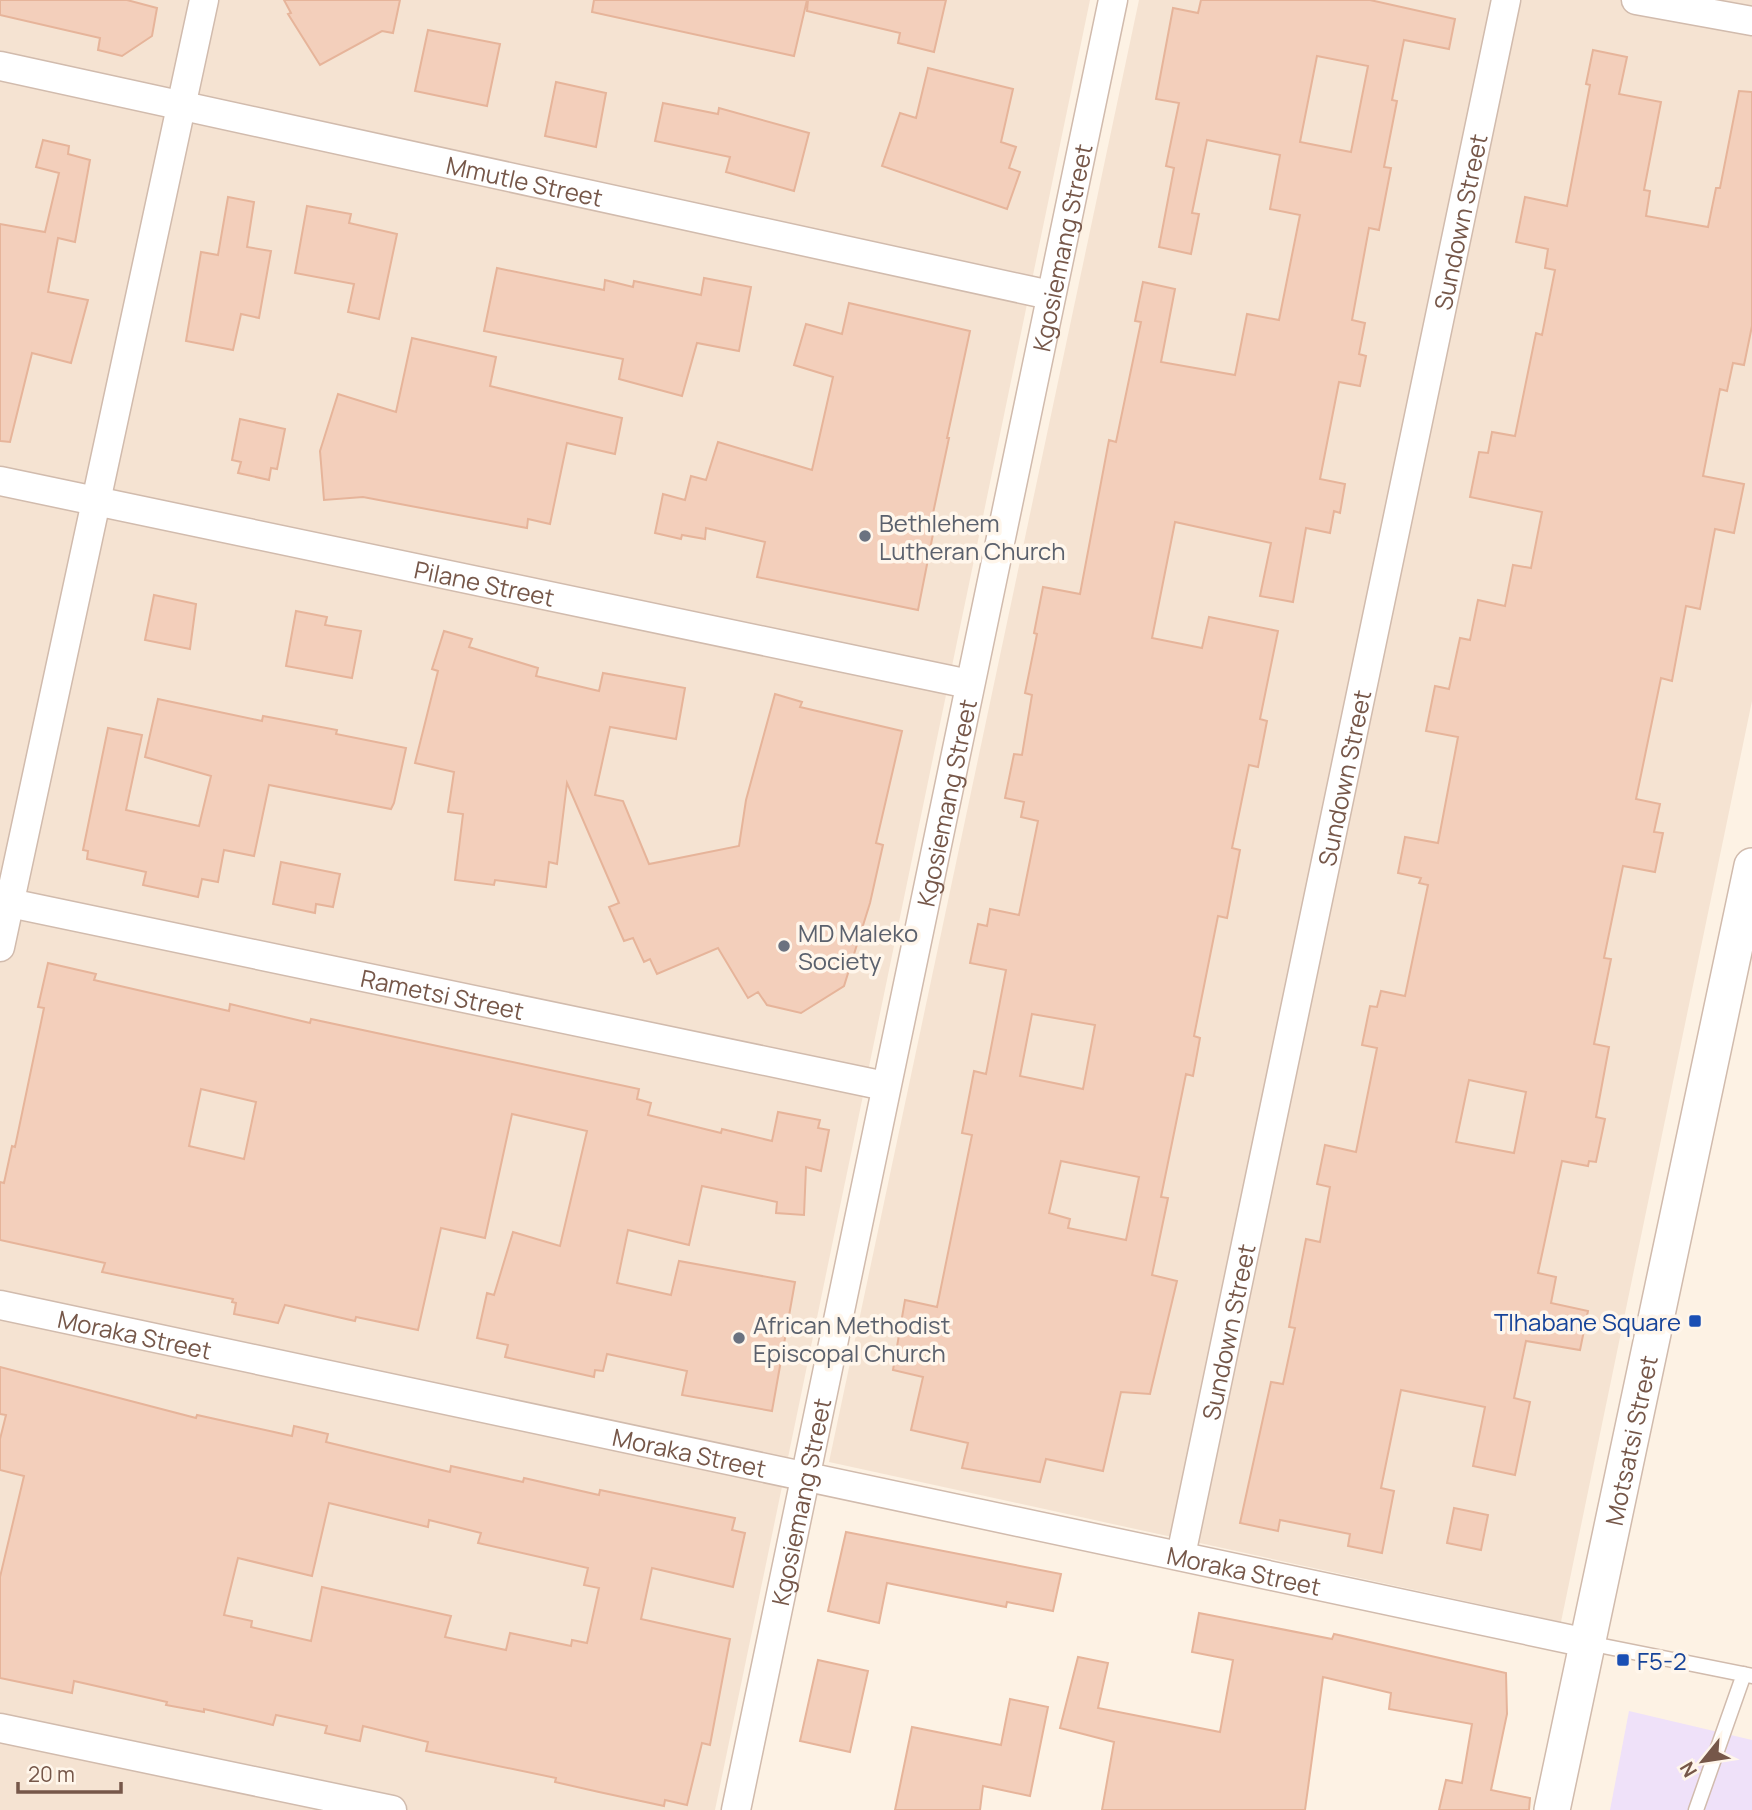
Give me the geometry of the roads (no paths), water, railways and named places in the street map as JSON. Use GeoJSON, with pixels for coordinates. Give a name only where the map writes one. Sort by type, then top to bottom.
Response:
{"type":"FeatureCollection","features":[{"type":"Feature","properties":{"kind":"street"},"geometry":{"type":"LineString","coordinates":[[0,947],[5,902],[204,0]]}},
{"type":"Feature","properties":{"kind":"street","name":"Kgosiemang Street"},"geometry":{"type":"LineString","coordinates":[[736,1810],[1049,295],[1113,0]]}},
{"type":"Feature","properties":{"kind":"street","name":"Sundown Street"},"geometry":{"type":"LineString","coordinates":[[1181,1555],[1506,0]]}},
{"type":"Feature","properties":{"kind":"street"},"geometry":{"type":"LineString","coordinates":[[1636,0],[1752,21]]}},
{"type":"Feature","properties":{"kind":"street","name":"Mmutle Street"},"geometry":{"type":"LineString","coordinates":[[0,66],[1049,295]]}},
{"type":"Feature","properties":{"kind":"street","name":"Pilane Street"},"geometry":{"type":"LineString","coordinates":[[0,481],[969,684]]}},
{"type":"Feature","properties":{"kind":"street","name":"Motsatsi Street"},"geometry":{"type":"LineString","coordinates":[[1552,1810],[1752,866]]}},
{"type":"Feature","properties":{"kind":"street","name":"Rametsi Street"},"geometry":{"type":"LineString","coordinates":[[5,902],[885,1086]]}},
{"type":"Feature","properties":{"kind":"street","name":"Moraka Street"},"geometry":{"type":"LineString","coordinates":[[0,1305],[1587,1643]]}},
{"type":"Feature","properties":{"kind":"street"},"geometry":{"type":"LineString","coordinates":[[0,1728],[392,1810]]}},
{"type":"Feature","properties":{"kind":"lane"},"geometry":{"type":"LineString","coordinates":[[1587,1643],[1748,1675],[1695,1809]]}},
{"type":"Feature","properties":{"kind":"place","name":"Bethlehem Lutheran Church"},"geometry":{"type":"Point","coordinates":[865,536]}},
{"type":"Feature","properties":{"kind":"place","name":"MD Maleko Society"},"geometry":{"type":"Point","coordinates":[784,946]}},
{"type":"Feature","properties":{"kind":"place","name":"Tlhabane Square"},"geometry":{"type":"Point","coordinates":[1695,1321]}},
{"type":"Feature","properties":{"kind":"place","name":"African Methodist Episcopal Church"},"geometry":{"type":"Point","coordinates":[739,1338]}},
{"type":"Feature","properties":{"kind":"place","name":"F5-2"},"geometry":{"type":"Point","coordinates":[1623,1660]}}]}
